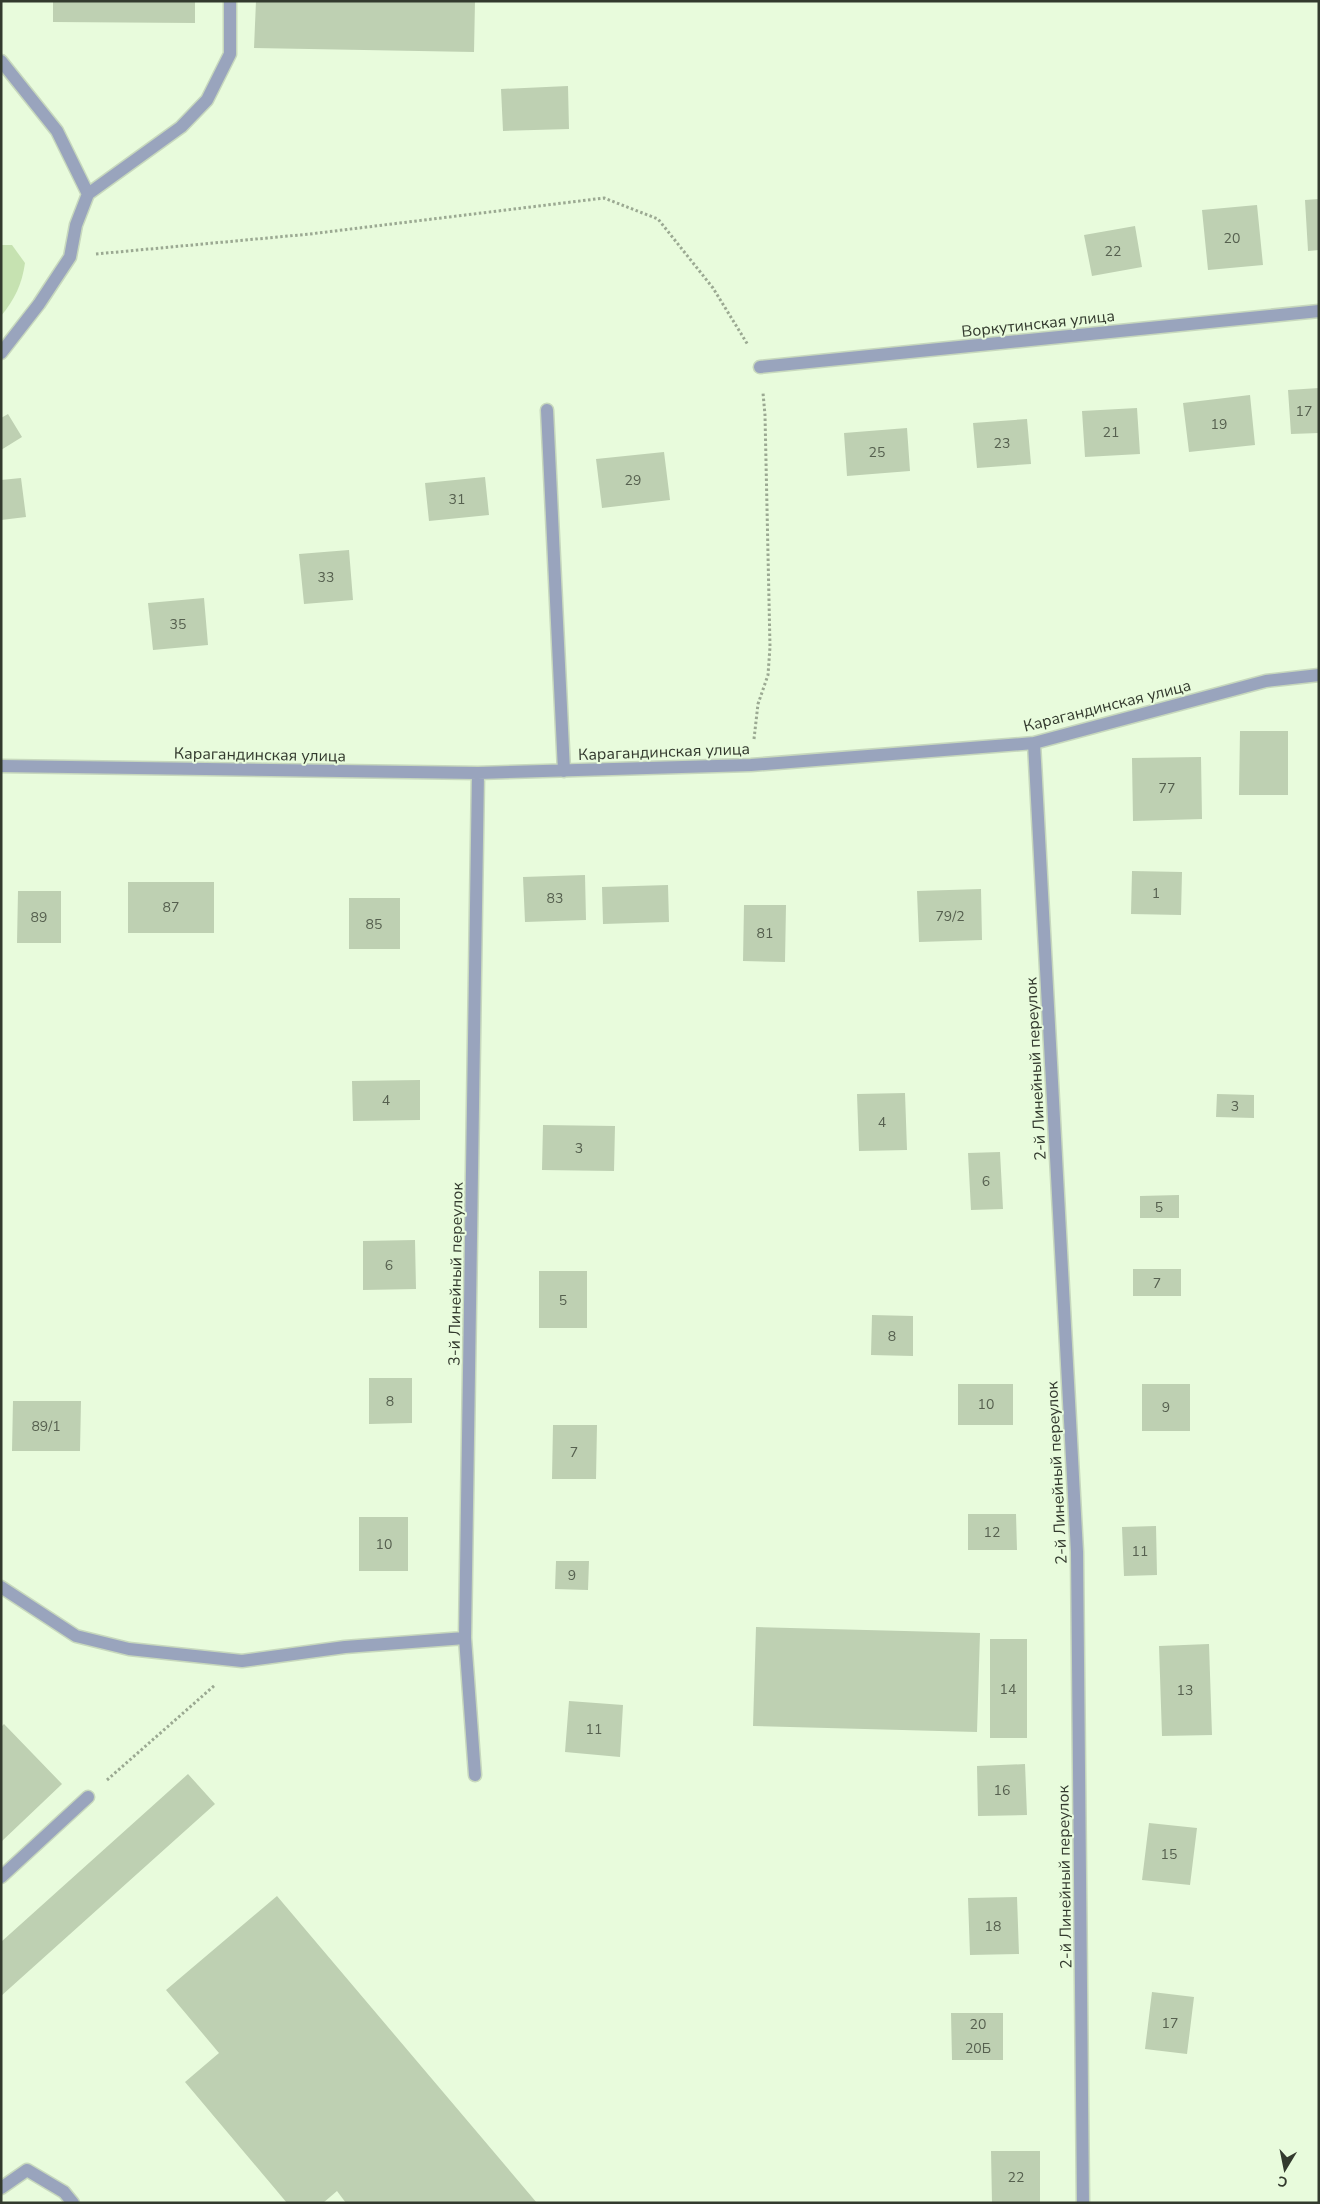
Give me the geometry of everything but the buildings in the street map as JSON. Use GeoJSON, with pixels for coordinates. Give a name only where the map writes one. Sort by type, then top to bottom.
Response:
{"type":"FeatureCollection","features":[{"type":"Feature","properties":{"kind":"street"},"geometry":{"type":"LineString","coordinates":[[1,353],[39,304],[70,257],[76,224],[88,194],[181,127],[206,100],[230,54],[230,1]]}},
{"type":"Feature","properties":{"kind":"street"},"geometry":{"type":"LineString","coordinates":[[1,61],[57,131],[88,194]]}},
{"type":"Feature","properties":{"kind":"street","name":"Воркутинская улица"},"geometry":{"type":"LineString","coordinates":[[760,367],[1319,311]]}},
{"type":"Feature","properties":{"kind":"street"},"geometry":{"type":"LineString","coordinates":[[547,410],[564,771]]}},
{"type":"Feature","properties":{"kind":"street","name":"Карагандинская улица"},"geometry":{"type":"LineString","coordinates":[[1,766],[478,773],[751,765],[1034,743],[1266,681],[1319,675]]}},
{"type":"Feature","properties":{"kind":"street","name":"2-й Линейный переулок"},"geometry":{"type":"LineString","coordinates":[[1034,743],[1077,1552],[1084,2203]]}},
{"type":"Feature","properties":{"kind":"street","name":"3-й Линейный переулок"},"geometry":{"type":"LineString","coordinates":[[475,1775],[465,1638],[478,773]]}},
{"type":"Feature","properties":{"kind":"street"},"geometry":{"type":"LineString","coordinates":[[1,1587],[76,1636],[129,1649],[242,1661],[344,1647],[465,1638]]}},
{"type":"Feature","properties":{"kind":"street"},"geometry":{"type":"LineString","coordinates":[[1,1877],[88,1797]]}},
{"type":"Feature","properties":{"kind":"street"},"geometry":{"type":"LineString","coordinates":[[1,2188],[27,2170],[64,2192],[73,2203]]}},
{"type":"Feature","properties":{"kind":"path"},"geometry":{"type":"LineString","coordinates":[[70,257],[310,234],[604,198],[658,219],[713,288],[760,367],[765,415],[770,648],[768,675],[758,704],[751,765]]}},
{"type":"Feature","properties":{"kind":"path"},"geometry":{"type":"LineString","coordinates":[[88,1797],[242,1661]]}},
{"type":"Feature","properties":{"kind":"green space"},"geometry":{"type":"Polygon","coordinates":[[[1,245],[12,245],[25,263],[17,291],[1,316],[1,245]]]}}]}
